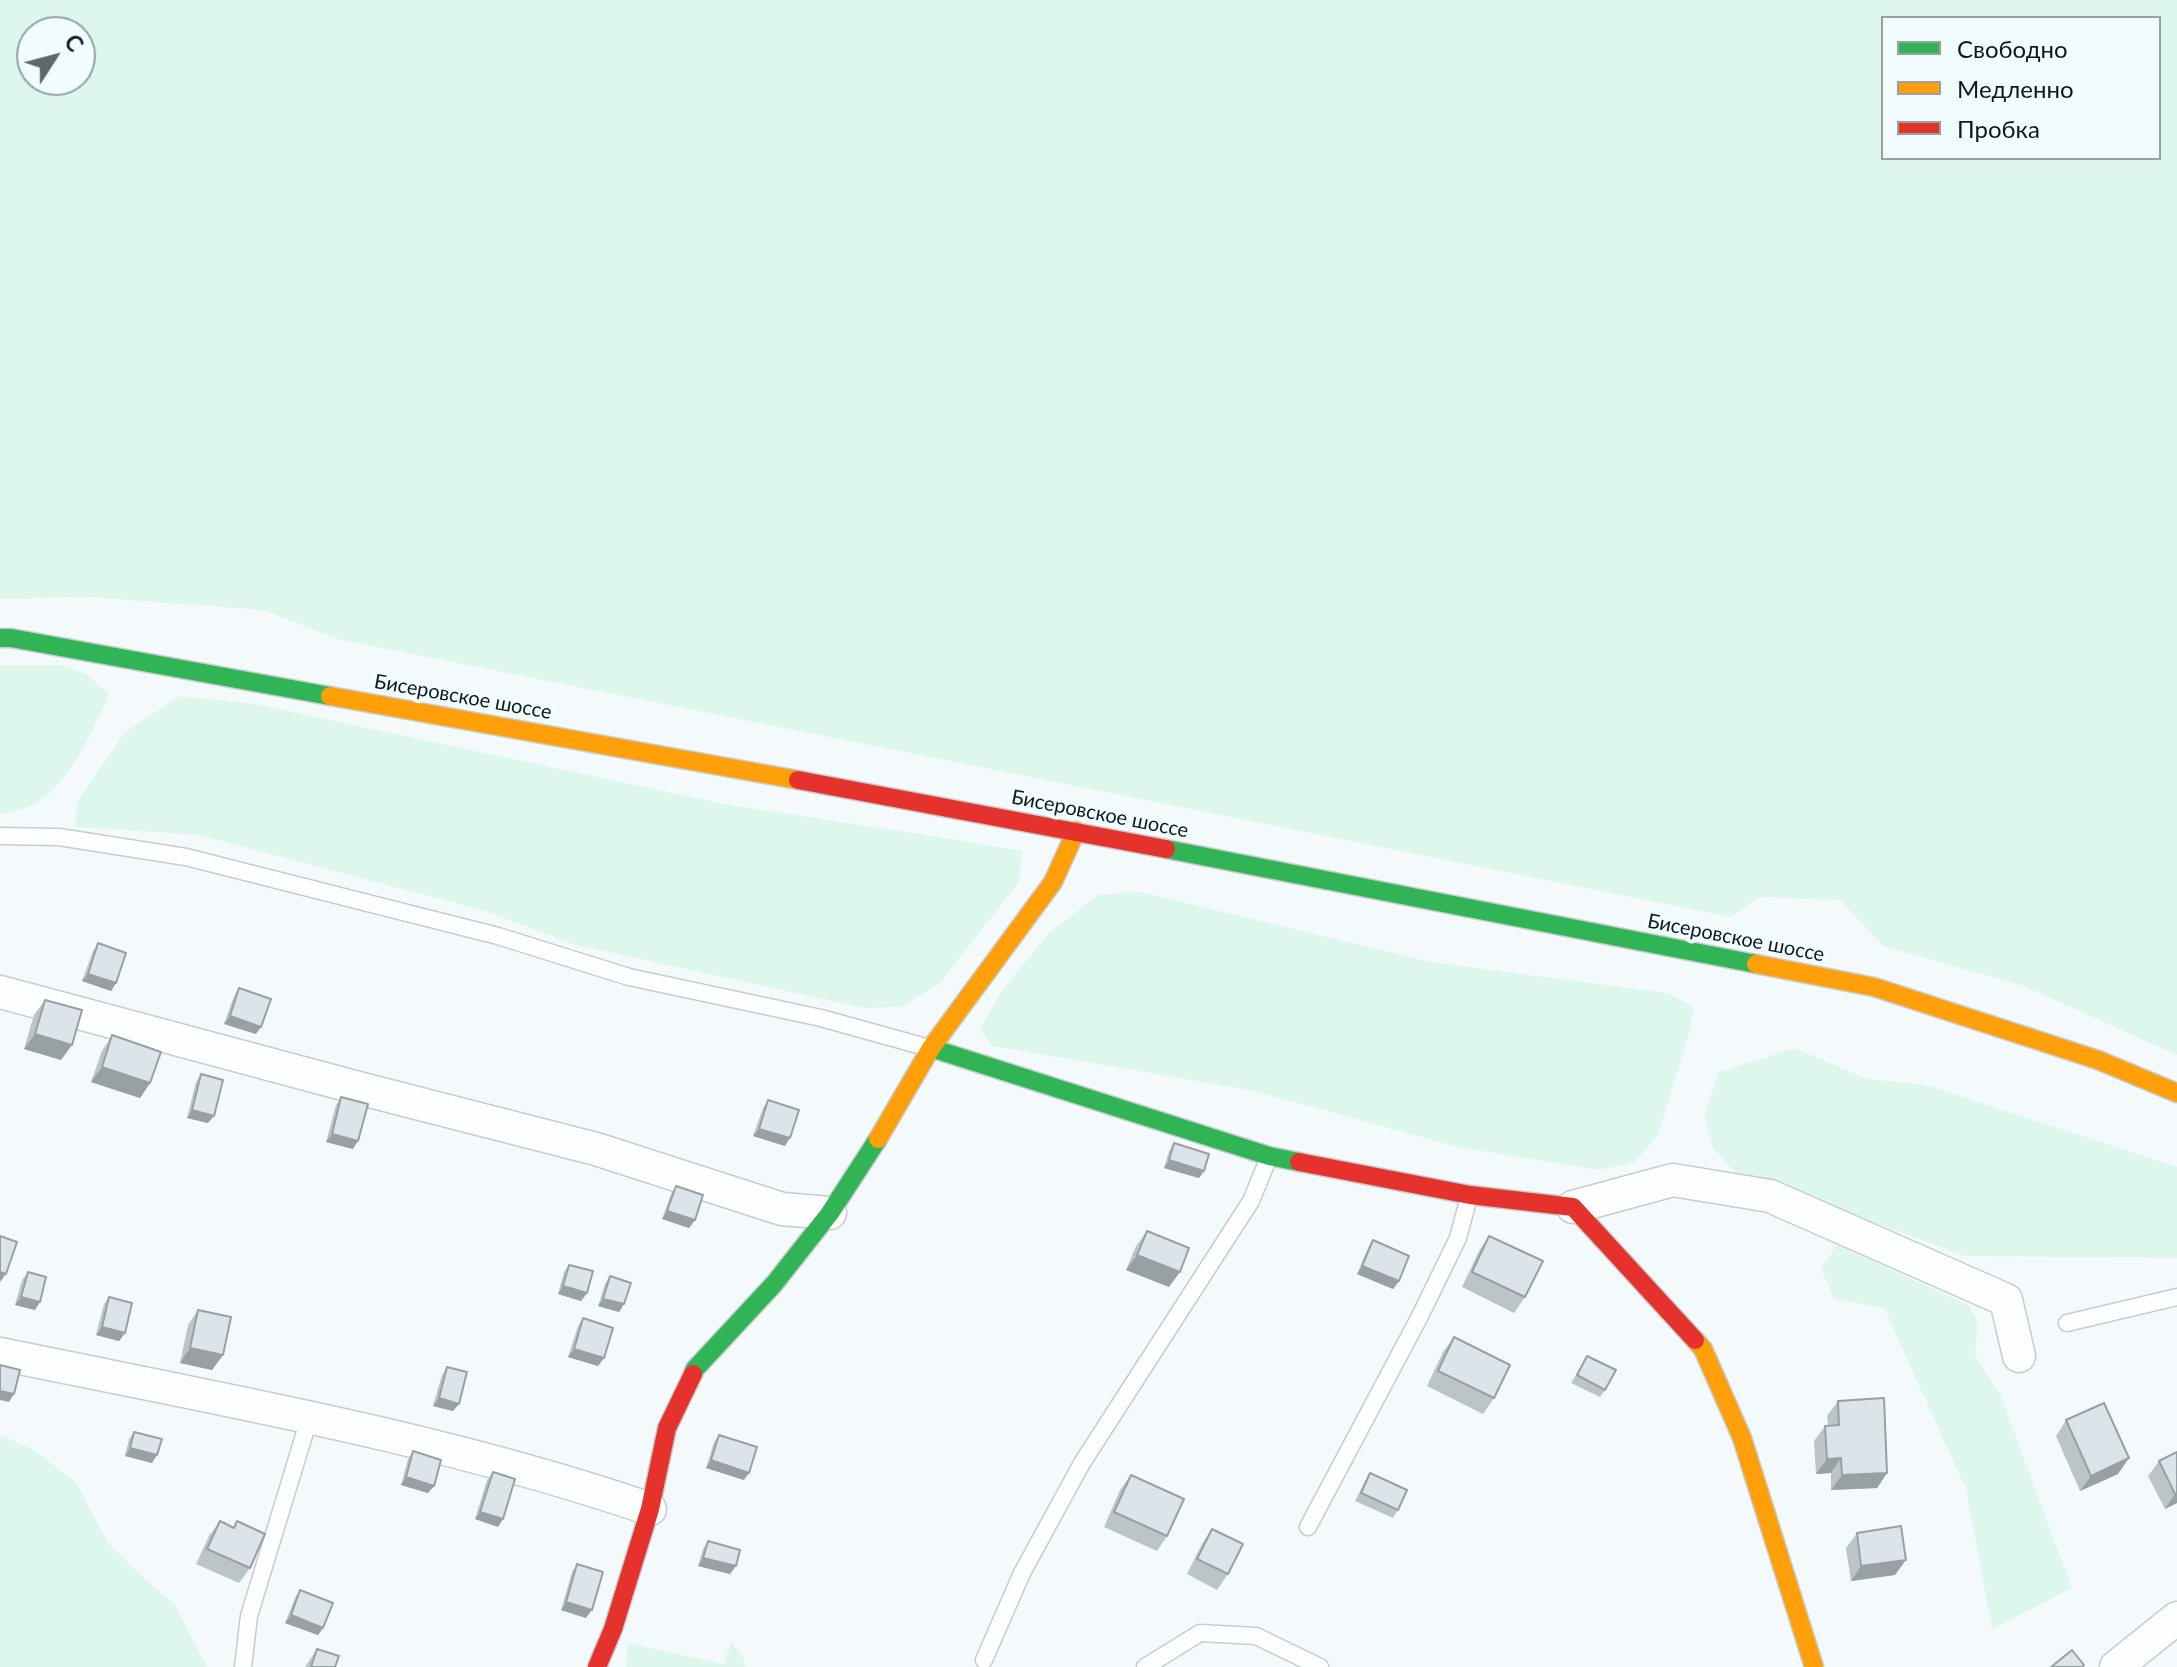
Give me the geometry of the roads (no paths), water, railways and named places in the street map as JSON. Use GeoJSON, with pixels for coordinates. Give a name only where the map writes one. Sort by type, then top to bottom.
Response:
{"type":"FeatureCollection","features":[{"type":"Feature","properties":{"kind":"main road","name":"Бисеровское шоссе"},"geometry":{"type":"LineString","coordinates":[[0,638],[26,640],[1076,831],[1874,987],[2098,1060],[2177,1093]]}},
{"type":"Feature","properties":{"kind":"main road"},"geometry":{"type":"LineString","coordinates":[[597,1667],[613,1629],[650,1509],[667,1428],[695,1369],[774,1284],[830,1213],[882,1133],[931,1048],[1053,882],[1076,831]]}},
{"type":"Feature","properties":{"kind":"main road"},"geometry":{"type":"LineString","coordinates":[[931,1048],[1269,1156],[1470,1195],[1573,1207],[1703,1349],[1742,1438],[1814,1667]]}},
{"type":"Feature","properties":{"kind":"street"},"geometry":{"type":"LineString","coordinates":[[0,992],[596,1149],[782,1209],[830,1213]]}},
{"type":"Feature","properties":{"kind":"street"},"geometry":{"type":"LineString","coordinates":[[1573,1207],[1673,1180],[1770,1196],[2006,1300],[2019,1356]]}},
{"type":"Feature","properties":{"kind":"street"},"geometry":{"type":"LineString","coordinates":[[0,1354],[424,1444],[587,1488],[650,1509]]}},
{"type":"Feature","properties":{"kind":"street"},"geometry":{"type":"LineString","coordinates":[[2116,1667],[2177,1618]]}},
{"type":"Feature","properties":{"kind":"lane"},"geometry":{"type":"LineString","coordinates":[[0,836],[59,837],[186,857],[498,936],[629,977],[821,1018],[931,1048]]}},
{"type":"Feature","properties":{"kind":"lane"},"geometry":{"type":"LineString","coordinates":[[984,1660],[1022,1573],[1082,1463],[1251,1201],[1269,1156]]}},
{"type":"Feature","properties":{"kind":"lane"},"geometry":{"type":"LineString","coordinates":[[1308,1527],[1420,1316],[1458,1238],[1470,1195]]}},
{"type":"Feature","properties":{"kind":"lane"},"geometry":{"type":"LineString","coordinates":[[2067,1323],[2177,1297]]}},
{"type":"Feature","properties":{"kind":"lane"},"geometry":{"type":"LineString","coordinates":[[243,1667],[249,1616],[309,1419]]}},
{"type":"Feature","properties":{"kind":"lane"},"geometry":{"type":"LineString","coordinates":[[1145,1667],[1200,1633],[1256,1636],[1320,1667]]}}]}
